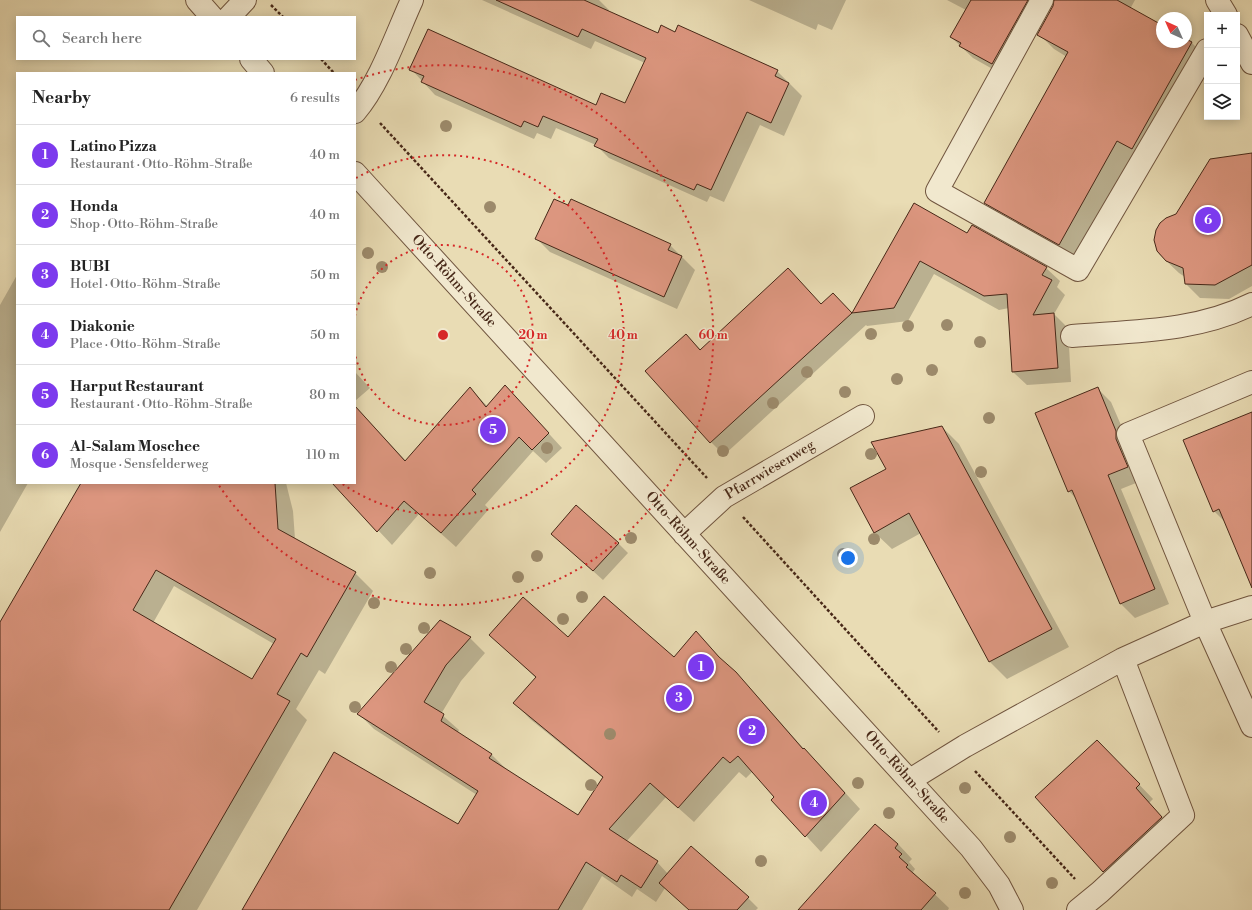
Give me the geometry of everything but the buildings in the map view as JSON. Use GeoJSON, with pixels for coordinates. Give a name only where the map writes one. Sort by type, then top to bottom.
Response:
{"type":"FeatureCollection","features":[{"type":"Feature","properties":{"kind":"street"},"geometry":{"type":"LineString","coordinates":[[197,0],[211,16]]}},
{"type":"Feature","properties":{"kind":"street"},"geometry":{"type":"LineString","coordinates":[[230,16],[244,0]]}},
{"type":"Feature","properties":{"kind":"street"},"geometry":{"type":"LineString","coordinates":[[356,111],[366,98],[376,80],[412,0]]}},
{"type":"Feature","properties":{"kind":"street"},"geometry":{"type":"LineString","coordinates":[[1042,0],[937,192],[1078,270],[1204,55]]}},
{"type":"Feature","properties":{"kind":"street"},"geometry":{"type":"LineString","coordinates":[[1217,0],[1224,12]]}},
{"type":"Feature","properties":{"kind":"street"},"geometry":{"type":"LineString","coordinates":[[1240,41],[1252,63]]}},
{"type":"Feature","properties":{"kind":"street"},"geometry":{"type":"LineString","coordinates":[[251,60],[262,72]]}},
{"type":"Feature","properties":{"kind":"street","name":"Otto-Röhm-Straße"},"geometry":{"type":"LineString","coordinates":[[356,174],[910,780],[982,861],[1005,894],[1012,910]]}},
{"type":"Feature","properties":{"kind":"street"},"geometry":{"type":"LineString","coordinates":[[1072,336],[1179,327],[1224,316],[1252,304]]}},
{"type":"Feature","properties":{"kind":"street"},"geometry":{"type":"LineString","coordinates":[[1252,382],[1128,434],[1205,622],[1245,691],[1252,726]]}},
{"type":"Feature","properties":{"kind":"street","name":"Pfarrwiesenweg"},"geometry":{"type":"LineString","coordinates":[[684,534],[724,497],[862,416]]}},
{"type":"Feature","properties":{"kind":"street"},"geometry":{"type":"LineString","coordinates":[[910,780],[965,746],[1123,659],[1205,622],[1252,607]]}},
{"type":"Feature","properties":{"kind":"street"},"geometry":{"type":"LineString","coordinates":[[1078,910],[1100,892],[1183,815],[1123,659]]}},
{"type":"Feature","properties":{"kind":"path"},"geometry":{"type":"LineString","coordinates":[[267,0],[282,16]]}},
{"type":"Feature","properties":{"kind":"path"},"geometry":{"type":"LineString","coordinates":[[322,60],[333,72]]}},
{"type":"Feature","properties":{"kind":"place","name":"Al-Salam Moschee"},"geometry":{"type":"Point","coordinates":[1208,220]}},
{"type":"Feature","properties":{"kind":"place","name":"Harput Restaurant"},"geometry":{"type":"Point","coordinates":[493,430]}},
{"type":"Feature","properties":{"kind":"place","name":"Latino Pizza"},"geometry":{"type":"Point","coordinates":[701,667]}},
{"type":"Feature","properties":{"kind":"place","name":"BUBI"},"geometry":{"type":"Point","coordinates":[679,698]}},
{"type":"Feature","properties":{"kind":"place","name":"Honda"},"geometry":{"type":"Point","coordinates":[752,731]}},
{"type":"Feature","properties":{"kind":"place","name":"Diakonie"},"geometry":{"type":"Point","coordinates":[814,803]}}]}
